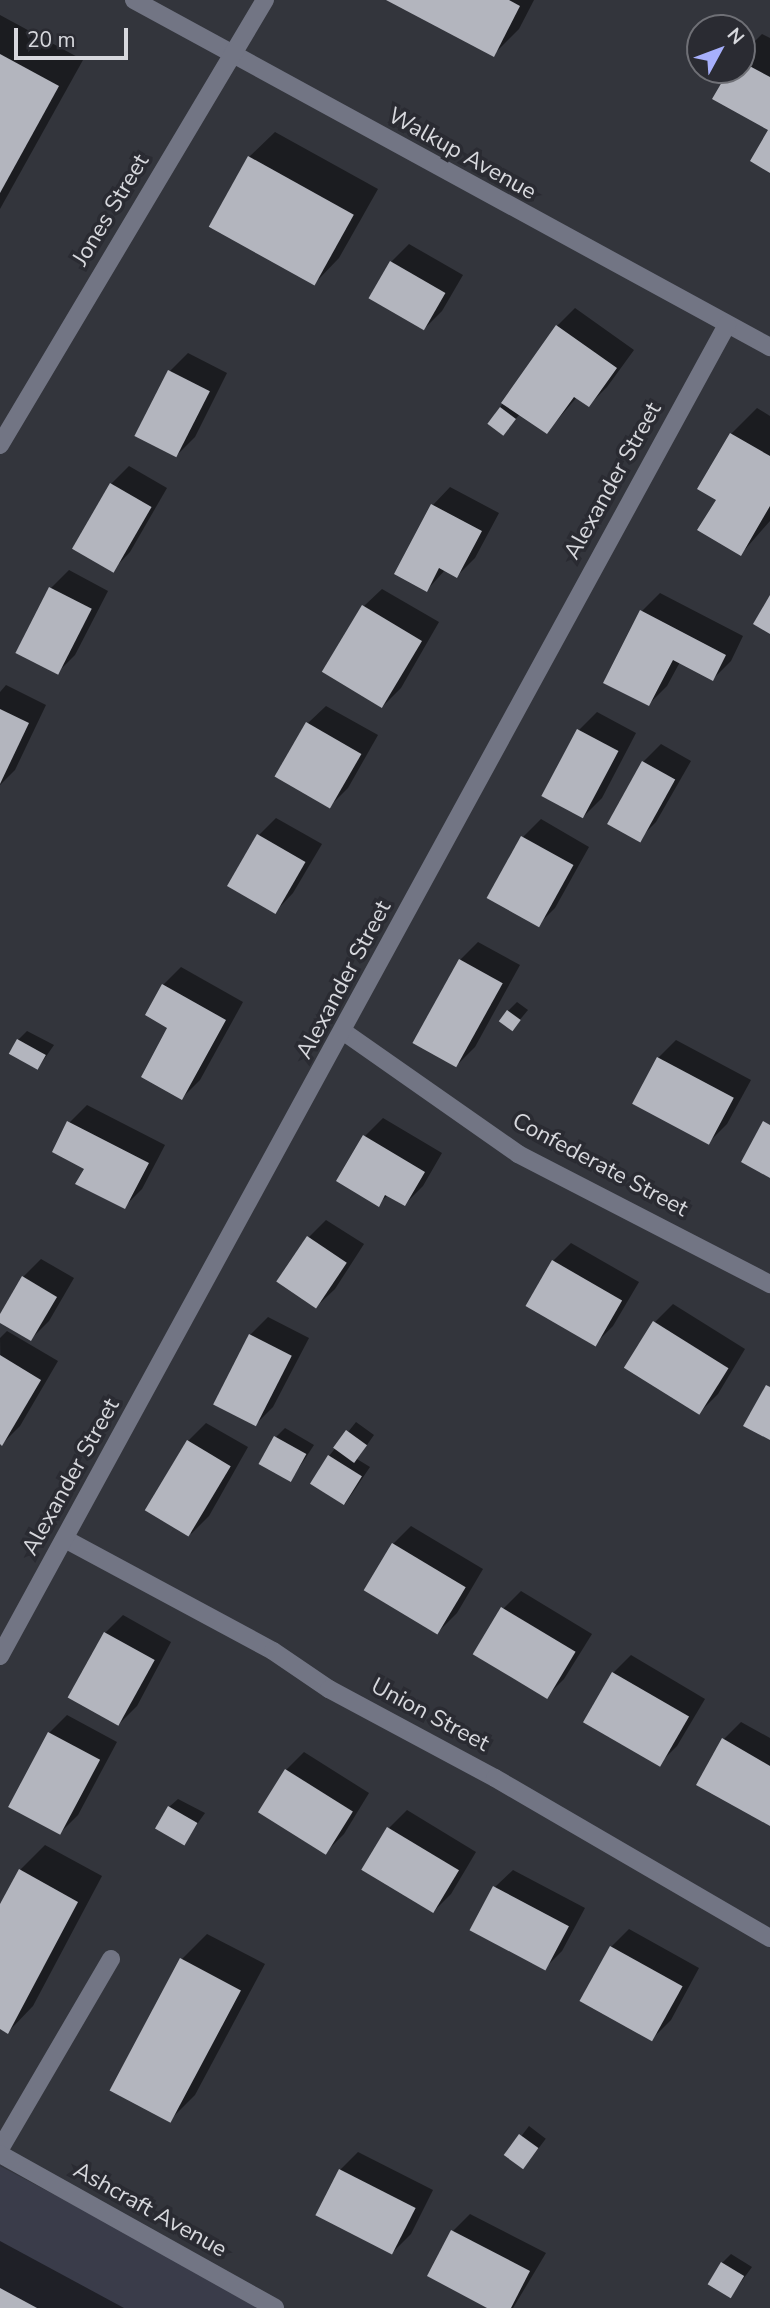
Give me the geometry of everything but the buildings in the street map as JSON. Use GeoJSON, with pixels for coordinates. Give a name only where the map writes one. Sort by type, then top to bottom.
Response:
{"type":"FeatureCollection","features":[{"type":"Feature","properties":{"kind":"street","name":"Walkup Avenue"},"geometry":{"type":"LineString","coordinates":[[134,0],[770,347]]}},
{"type":"Feature","properties":{"kind":"street","name":"Jones Street"},"geometry":{"type":"LineString","coordinates":[[0,445],[265,0]]}},
{"type":"Feature","properties":{"kind":"street","name":"Alexander Street"},"geometry":{"type":"LineString","coordinates":[[0,1656],[344,1032],[727,325]]}},
{"type":"Feature","properties":{"kind":"street","name":"Confederate Street"},"geometry":{"type":"LineString","coordinates":[[344,1032],[518,1154],[770,1284]]}},
{"type":"Feature","properties":{"kind":"street","name":"Union Street"},"geometry":{"type":"LineString","coordinates":[[65,1539],[273,1651],[329,1689],[495,1778],[770,1938]]}},
{"type":"Feature","properties":{"kind":"street"},"geometry":{"type":"LineString","coordinates":[[0,2151],[111,1959]]}},
{"type":"Feature","properties":{"kind":"street","name":"Ashcraft Avenue"},"geometry":{"type":"LineString","coordinates":[[0,2151],[275,2308]]}},
{"type":"Feature","properties":{"kind":"shaded area"},"geometry":{"type":"Polygon","coordinates":[[[0,2166],[269,2308],[0,2308],[0,2166]]]}}]}
